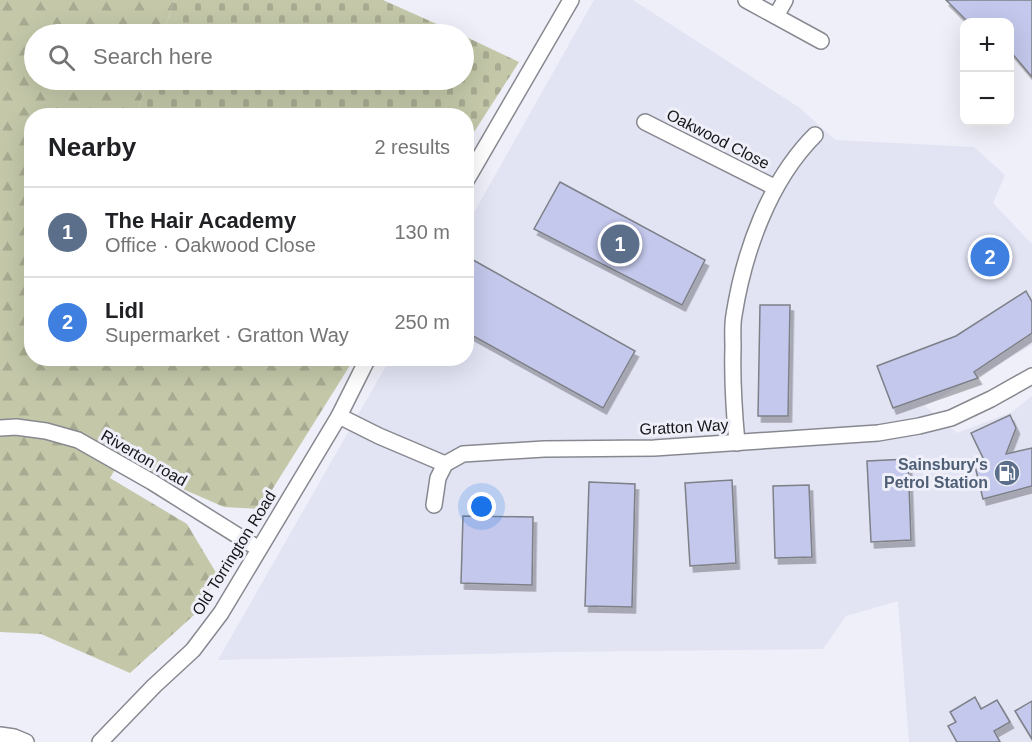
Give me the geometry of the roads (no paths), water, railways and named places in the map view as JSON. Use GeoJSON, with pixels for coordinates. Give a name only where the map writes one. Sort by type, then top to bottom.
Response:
{"type":"FeatureCollection","features":[{"type":"Feature","properties":{"kind":"street"},"geometry":{"type":"LineString","coordinates":[[474,167],[571,0]]}},
{"type":"Feature","properties":{"kind":"street"},"geometry":{"type":"LineString","coordinates":[[746,0],[821,41]]}},
{"type":"Feature","properties":{"kind":"street"},"geometry":{"type":"LineString","coordinates":[[776,16],[785,0]]}},
{"type":"Feature","properties":{"kind":"street","name":"Oakwood Close"},"geometry":{"type":"LineString","coordinates":[[645,122],[774,187]]}},
{"type":"Feature","properties":{"kind":"street","name":"Oakwood Close"},"geometry":{"type":"LineString","coordinates":[[737,443],[732,378],[734,317],[755,233],[774,187],[797,153],[815,135]]}},
{"type":"Feature","properties":{"kind":"street","name":"Old Torrington Road"},"geometry":{"type":"LineString","coordinates":[[100,742],[154,686],[193,650],[221,613],[339,416],[364,366]]}},
{"type":"Feature","properties":{"kind":"street","name":"Gratton Way"},"geometry":{"type":"LineString","coordinates":[[445,464],[463,454],[544,449],[654,448],[878,433],[919,426],[951,417],[992,399],[1032,376]]}},
{"type":"Feature","properties":{"kind":"street"},"geometry":{"type":"LineString","coordinates":[[339,416],[445,464],[438,478],[434,505]]}},
{"type":"Feature","properties":{"kind":"street","name":"Riverton road"},"geometry":{"type":"LineString","coordinates":[[0,428],[46,430],[78,440],[152,482],[259,549]]}},
{"type":"Feature","properties":{"kind":"street"},"geometry":{"type":"LineString","coordinates":[[0,735],[26,742]]}},
{"type":"Feature","properties":{"kind":"place","name":"The Hair Academy"},"geometry":{"type":"Point","coordinates":[620,244]}},
{"type":"Feature","properties":{"kind":"place","name":"Lidl"},"geometry":{"type":"Point","coordinates":[990,257]}},
{"type":"Feature","properties":{"kind":"place","name":"Sainsbury's Petrol Station"},"geometry":{"type":"Point","coordinates":[1007,473]}}]}
